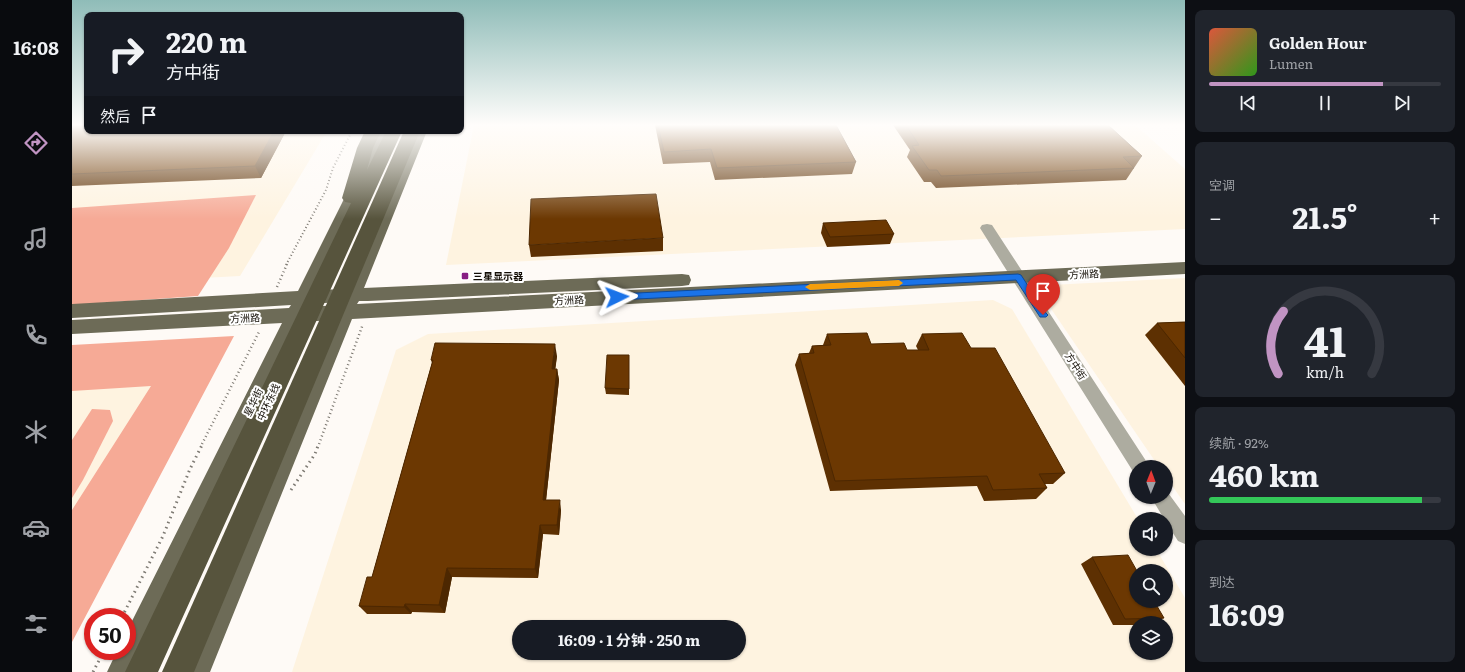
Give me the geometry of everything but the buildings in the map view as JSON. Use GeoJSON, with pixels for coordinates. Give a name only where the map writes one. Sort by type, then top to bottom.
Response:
{"type":"FeatureCollection","features":[{"type":"Feature","properties":{"kind":"highway"},"geometry":{"type":"LineString","coordinates":[[350,203],[363,156]]}},
{"type":"Feature","properties":{"kind":"highway","name":"中环东线"},"geometry":{"type":"LineString","coordinates":[[141,672],[382,156]]}},
{"type":"Feature","properties":{"kind":"highway"},"geometry":{"type":"LineString","coordinates":[[178,672],[401,156]]}},
{"type":"Feature","properties":{"kind":"main road","name":"星华街"},"geometry":{"type":"LineString","coordinates":[[122,672],[350,203],[371,156]]}},
{"type":"Feature","properties":{"kind":"main road"},"geometry":{"type":"LineString","coordinates":[[194,672],[409,156]]}},
{"type":"Feature","properties":{"kind":"main road","name":"方洲路"},"geometry":{"type":"LineString","coordinates":[[72,327],[299,306],[696,293],[1014,271],[1185,255]]}},
{"type":"Feature","properties":{"kind":"main road","name":"方洲路"},"geometry":{"type":"LineString","coordinates":[[1014,271],[1185,268]]}},
{"type":"Feature","properties":{"kind":"main road","name":"方洲路"},"geometry":{"type":"LineString","coordinates":[[72,311],[269,308]]}},
{"type":"Feature","properties":{"kind":"street","name":"方中街"},"geometry":{"type":"LineString","coordinates":[[987,228],[1137,460]]}},
{"type":"Feature","properties":{"kind":"street"},"geometry":{"type":"LineString","coordinates":[[1166,504],[1185,534]]}},
{"type":"Feature","properties":{"kind":"path"},"geometry":{"type":"LineString","coordinates":[[127,608],[163,536],[190,469],[260,331],[282,273],[326,190],[333,168],[339,156]]}},
{"type":"Feature","properties":{"kind":"path"},"geometry":{"type":"LineString","coordinates":[[93,672],[99,660]]}},
{"type":"Feature","properties":{"kind":"shaded area"},"geometry":{"type":"Polygon","coordinates":[[[72,156],[312,156],[240,276],[146,281],[72,290],[72,156]]]}},
{"type":"Feature","properties":{"kind":"shaded area"},"geometry":{"type":"Polygon","coordinates":[[[468,156],[1171,156],[1185,169],[1185,229],[446,265],[468,156]]]}},
{"type":"Feature","properties":{"kind":"shaded area"},"geometry":{"type":"Polygon","coordinates":[[[256,195],[229,248],[198,296],[72,305],[72,208],[256,195]]]}},
{"type":"Feature","properties":{"kind":"shaded area"},"geometry":{"type":"Polygon","coordinates":[[[1185,278],[1185,504],[1173,487],[1173,460],[1154,460],[1041,294],[1041,289],[1044,286],[1185,278]]]}},
{"type":"Feature","properties":{"kind":"shaded area"},"geometry":{"type":"Polygon","coordinates":[[[993,300],[1012,309],[1134,512],[1129,512],[1129,556],[1160,556],[1165,564],[1129,564],[1129,608],[1173,608],[1173,578],[1185,598],[1185,672],[292,672],[396,350],[428,334],[993,300]]]}},
{"type":"Feature","properties":{"kind":"shaded area"},"geometry":{"type":"Polygon","coordinates":[[[234,336],[90,608],[84,608],[84,619],[72,642],[72,510],[151,386],[72,391],[72,345],[234,336]]]}},
{"type":"Feature","properties":{"kind":"shaded area"},"geometry":{"type":"Polygon","coordinates":[[[202,345],[72,556],[72,351],[202,345]]]}},
{"type":"Feature","properties":{"kind":"shaded area"},"geometry":{"type":"Polygon","coordinates":[[[92,409],[110,410],[113,421],[83,480],[72,498],[72,440],[92,409]]]}},
{"type":"Feature","properties":{"kind":"slow traffic"},"geometry":{"type":"LineString","coordinates":[[810,287],[899,283]]}},
{"type":"Feature","properties":{"kind":"place","name":"三星显示器"},"geometry":{"type":"Point","coordinates":[465,276]}},
{"type":"Feature","properties":{"kind":"route"},"geometry":{"type":"LineString","coordinates":[[617,297],[1018,277],[1043,315]]}}]}
